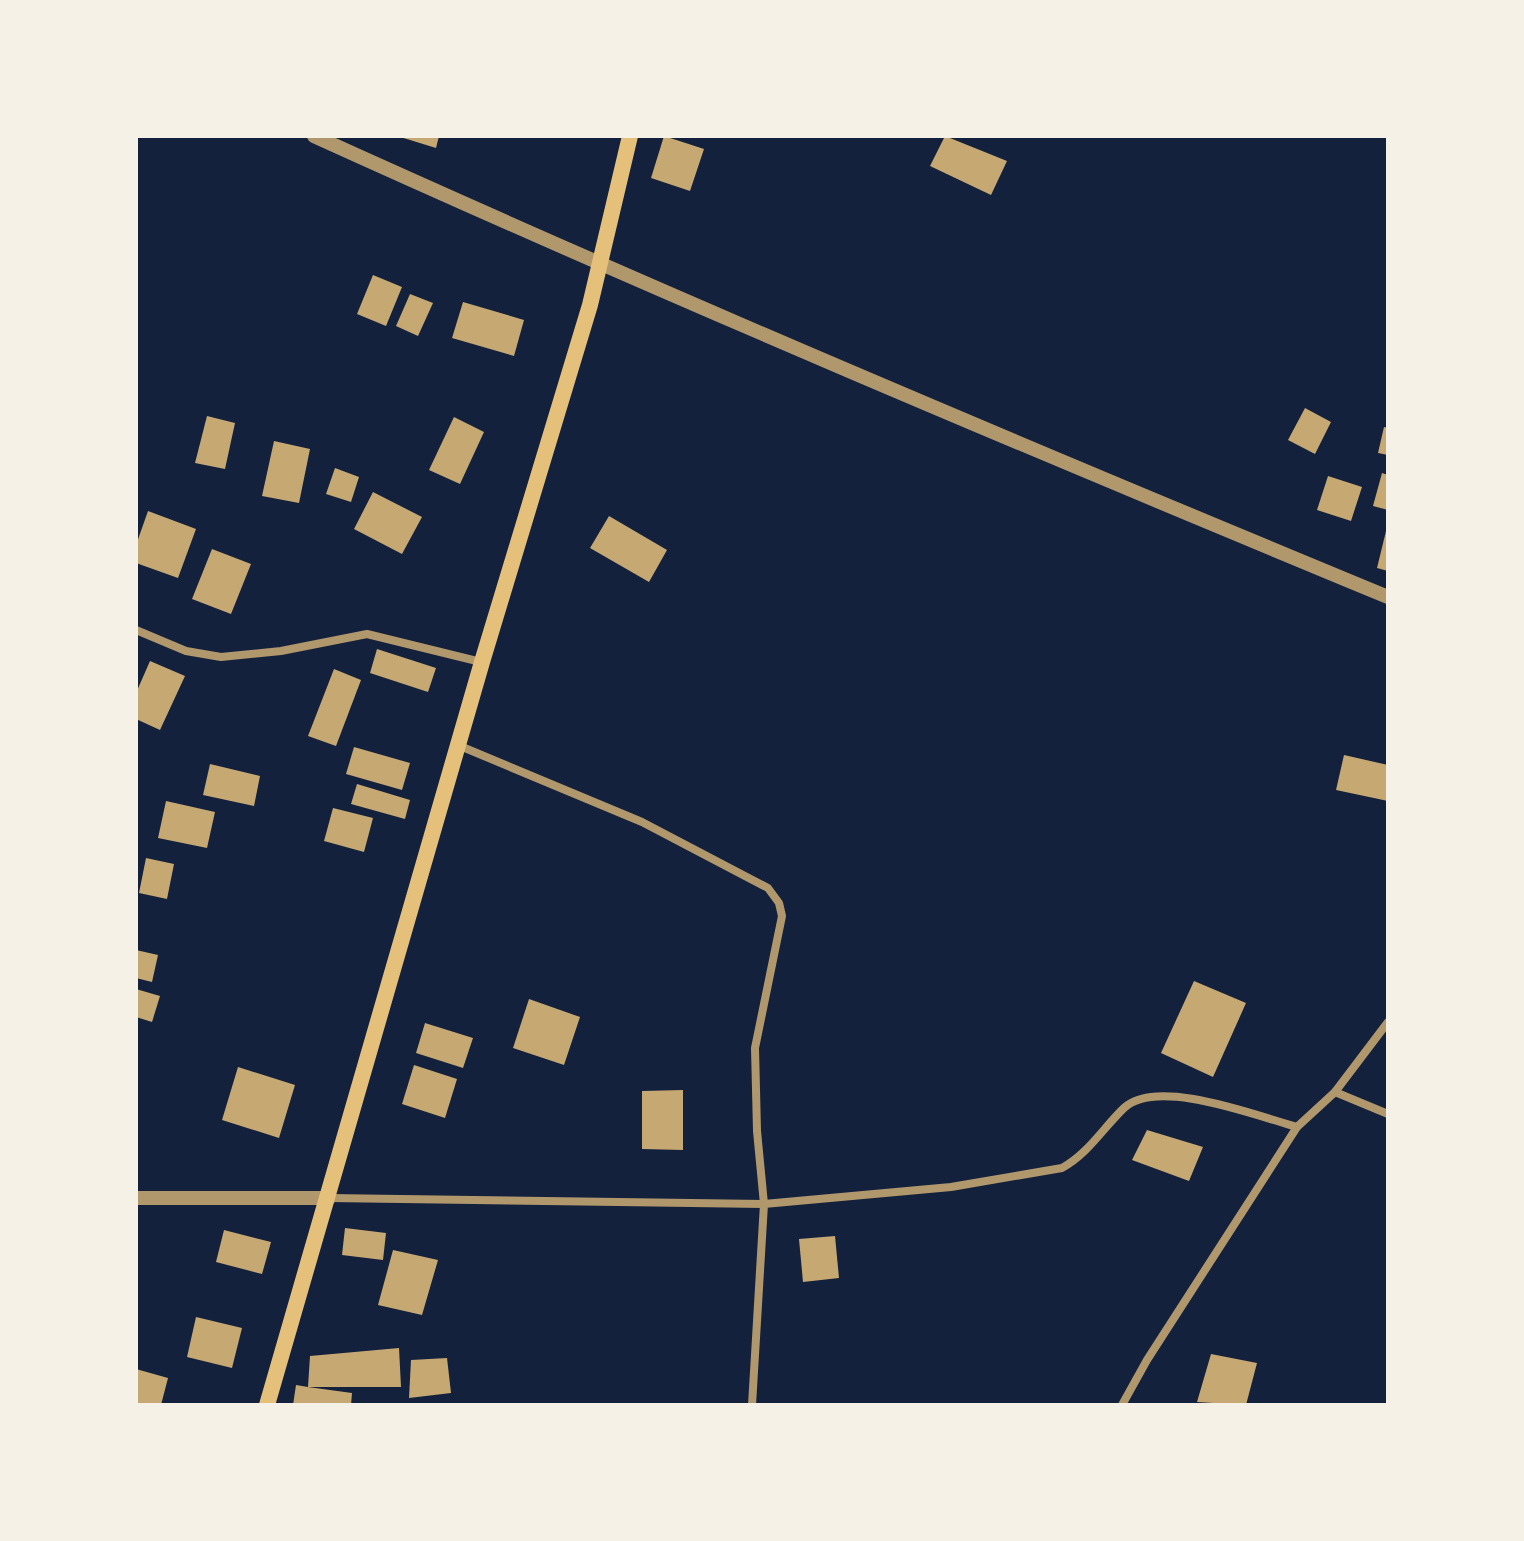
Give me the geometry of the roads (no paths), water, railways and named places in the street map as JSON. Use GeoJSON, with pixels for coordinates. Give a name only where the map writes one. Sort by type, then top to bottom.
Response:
{"type":"FeatureCollection","features":[{"type":"Feature","properties":{"kind":"main road"},"geometry":{"type":"LineString","coordinates":[[267,1405],[599,265],[630,136]]}},
{"type":"Feature","properties":{"kind":"street"},"geometry":{"type":"LineString","coordinates":[[314,136],[599,265],[1388,597]]}},
{"type":"Feature","properties":{"kind":"street"},"geometry":{"type":"LineString","coordinates":[[136,630],[186,651],[221,657],[281,651],[367,634],[482,662]]}},
{"type":"Feature","properties":{"kind":"street"},"geometry":{"type":"LineString","coordinates":[[460,746],[642,822],[768,888],[779,903],[780,934],[755,1048],[757,1131],[764,1204],[752,1405]]}},
{"type":"Feature","properties":{"kind":"street"},"geometry":{"type":"LineString","coordinates":[[1122,1405],[1147,1360],[1297,1127],[1335,1092],[1388,1022]]}},
{"type":"Feature","properties":{"kind":"street"},"geometry":{"type":"LineString","coordinates":[[1335,1092],[1388,1114]]}},
{"type":"Feature","properties":{"kind":"street"},"geometry":{"type":"LineString","coordinates":[[136,1198],[764,1204],[951,1187],[1062,1168],[1078,1160],[1126,1105],[1147,1095],[1210,1103],[1297,1127]]}}]}
